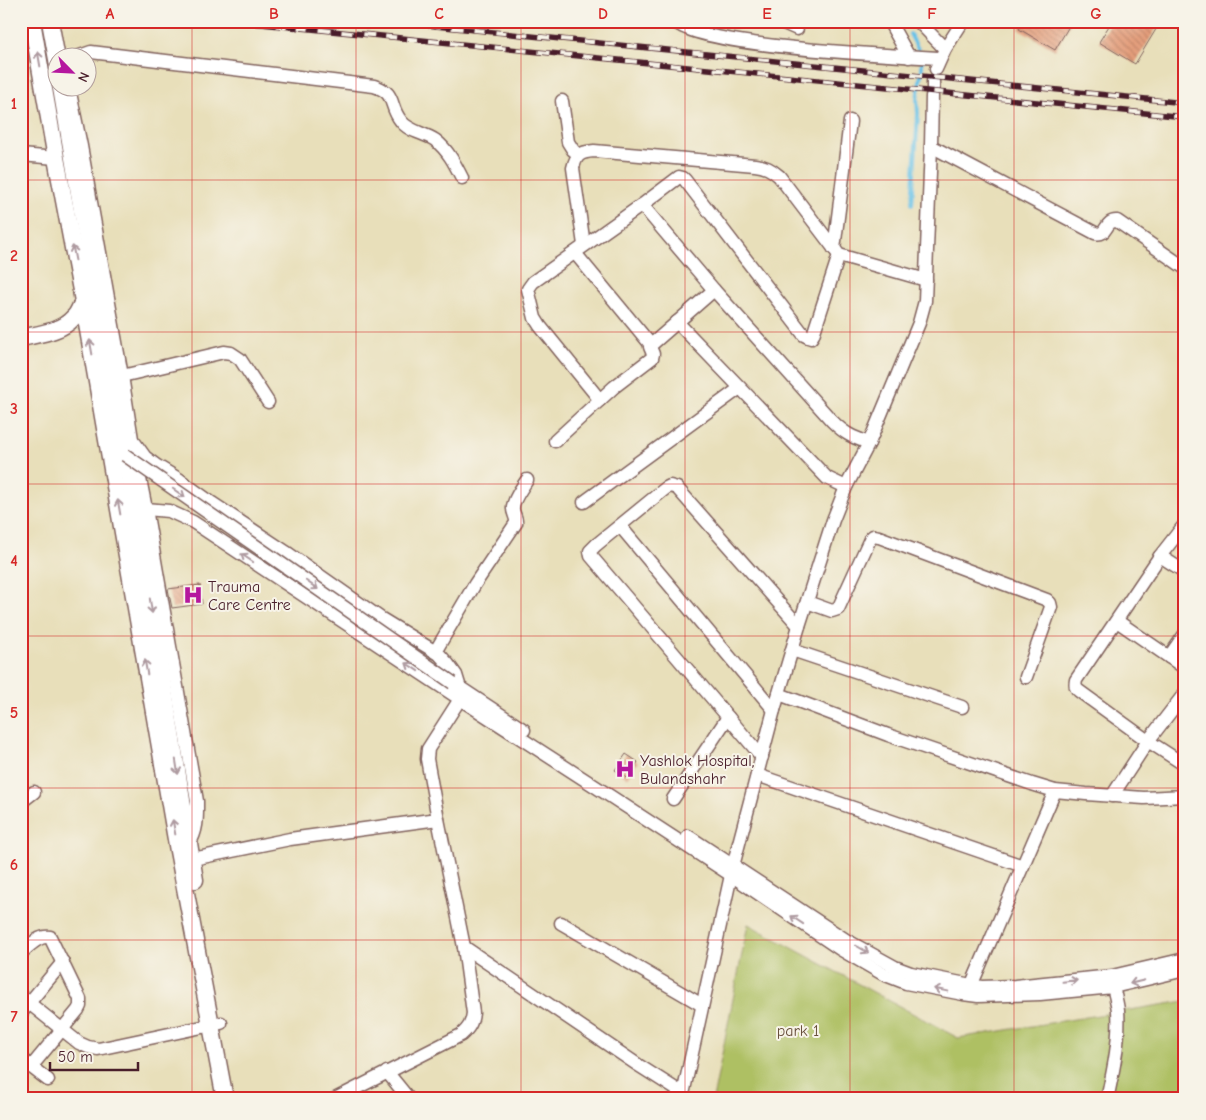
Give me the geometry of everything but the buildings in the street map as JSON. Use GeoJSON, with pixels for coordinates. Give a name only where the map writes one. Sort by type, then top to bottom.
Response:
{"type":"FeatureCollection","features":[{"type":"Feature","properties":{"kind":"main road"},"geometry":{"type":"LineString","coordinates":[[32,21],[187,855],[216,1024],[225,1099]]}},
{"type":"Feature","properties":{"kind":"main road"},"geometry":{"type":"LineString","coordinates":[[50,21],[55,48]]}},
{"type":"Feature","properties":{"kind":"main road"},"geometry":{"type":"LineString","coordinates":[[63,98],[132,492],[187,855]]}},
{"type":"Feature","properties":{"kind":"main road"},"geometry":{"type":"LineString","coordinates":[[21,338],[52,331],[68,323],[75,317],[83,301]]}},
{"type":"Feature","properties":{"kind":"main road"},"geometry":{"type":"LineString","coordinates":[[216,1024],[234,1099]]}},
{"type":"Feature","properties":{"kind":"street"},"geometry":{"type":"LineString","coordinates":[[675,21],[681,27],[705,35],[758,45],[909,57],[936,74]]}},
{"type":"Feature","properties":{"kind":"street"},"geometry":{"type":"LineString","coordinates":[[779,21],[797,29]]}},
{"type":"Feature","properties":{"kind":"street"},"geometry":{"type":"LineString","coordinates":[[889,21],[909,57]]}},
{"type":"Feature","properties":{"kind":"street"},"geometry":{"type":"LineString","coordinates":[[918,21],[936,74]]}},
{"type":"Feature","properties":{"kind":"street"},"geometry":{"type":"LineString","coordinates":[[464,947],[682,1096],[732,871],[774,710],[799,626],[833,520],[919,323],[925,301],[931,146],[936,74],[951,37],[964,21]]}},
{"type":"Feature","properties":{"kind":"street"},"geometry":{"type":"LineString","coordinates":[[98,53],[374,86],[387,92],[402,123],[433,139],[442,146],[462,178]]}},
{"type":"Feature","properties":{"kind":"street"},"geometry":{"type":"LineString","coordinates":[[71,98],[197,801],[198,819],[187,855]]}},
{"type":"Feature","properties":{"kind":"street"},"geometry":{"type":"LineString","coordinates":[[562,101],[568,142],[573,150],[579,154]]}},
{"type":"Feature","properties":{"kind":"street"},"geometry":{"type":"LineString","coordinates":[[600,400],[535,318],[528,292],[532,282],[679,177],[683,178],[804,335],[811,338],[837,252],[850,121]]}},
{"type":"Feature","properties":{"kind":"street"},"geometry":{"type":"LineString","coordinates":[[931,146],[1095,233],[1102,233],[1110,223],[1118,221],[1185,268]]}},
{"type":"Feature","properties":{"kind":"street"},"geometry":{"type":"LineString","coordinates":[[555,441],[614,387],[652,358],[653,354],[651,345],[579,249],[573,168],[579,154],[585,151],[755,165],[771,169],[779,176],[837,252],[926,280]]}},
{"type":"Feature","properties":{"kind":"street"},"geometry":{"type":"LineString","coordinates":[[21,155],[56,158]]}},
{"type":"Feature","properties":{"kind":"street"},"geometry":{"type":"LineString","coordinates":[[642,205],[714,290],[836,425],[850,436],[868,443]]}},
{"type":"Feature","properties":{"kind":"street"},"geometry":{"type":"LineString","coordinates":[[651,345],[714,290]]}},
{"type":"Feature","properties":{"kind":"street"},"geometry":{"type":"LineString","coordinates":[[677,322],[830,480],[846,487]]}},
{"type":"Feature","properties":{"kind":"street"},"geometry":{"type":"LineString","coordinates":[[122,376],[224,352],[231,353],[240,359],[268,402]]}},
{"type":"Feature","properties":{"kind":"street"},"geometry":{"type":"LineString","coordinates":[[584,502],[740,388]]}},
{"type":"Feature","properties":{"kind":"street"},"geometry":{"type":"LineString","coordinates":[[132,439],[145,457],[157,466],[278,546],[380,618],[435,652],[456,674],[458,690],[428,749],[426,759],[464,947],[472,1021],[461,1034],[335,1099]]}},
{"type":"Feature","properties":{"kind":"street"},"geometry":{"type":"LineString","coordinates":[[125,455],[458,690]]}},
{"type":"Feature","properties":{"kind":"street"},"geometry":{"type":"LineString","coordinates":[[435,652],[475,584],[516,523],[517,518],[513,510],[514,503],[527,480]]}},
{"type":"Feature","properties":{"kind":"street"},"geometry":{"type":"LineString","coordinates":[[762,757],[591,556],[590,551],[666,488],[673,486],[677,488],[799,626]]}},
{"type":"Feature","properties":{"kind":"street"},"geometry":{"type":"LineString","coordinates":[[146,509],[169,511],[192,522],[458,690],[732,871],[846,940],[895,967],[911,973],[981,987],[1015,986],[1112,976],[1185,959]]}},
{"type":"Feature","properties":{"kind":"street"},"geometry":{"type":"LineString","coordinates":[[1185,524],[1160,556],[1076,680],[1076,688],[1148,741],[1185,765]]}},
{"type":"Feature","properties":{"kind":"street"},"geometry":{"type":"LineString","coordinates":[[620,526],[774,710]]}},
{"type":"Feature","properties":{"kind":"street"},"geometry":{"type":"LineString","coordinates":[[807,602],[832,611],[838,609],[870,539],[872,536],[879,537],[1048,600],[1051,608],[1026,677]]}},
{"type":"Feature","properties":{"kind":"street"},"geometry":{"type":"LineString","coordinates":[[1160,556],[1185,572]]}},
{"type":"Feature","properties":{"kind":"street"},"geometry":{"type":"LineString","coordinates":[[1117,621],[1185,668]]}},
{"type":"Feature","properties":{"kind":"street"},"geometry":{"type":"LineString","coordinates":[[1168,657],[1185,634]]}},
{"type":"Feature","properties":{"kind":"street"},"geometry":{"type":"LineString","coordinates":[[792,650],[962,707]]}},
{"type":"Feature","properties":{"kind":"street"},"geometry":{"type":"LineString","coordinates":[[1112,796],[1148,741],[1185,693]]}},
{"type":"Feature","properties":{"kind":"street"},"geometry":{"type":"LineString","coordinates":[[779,694],[888,735],[1055,791],[1144,798],[1185,796]]}},
{"type":"Feature","properties":{"kind":"street"},"geometry":{"type":"LineString","coordinates":[[674,799],[728,717]]}},
{"type":"Feature","properties":{"kind":"street"},"geometry":{"type":"LineString","coordinates":[[757,775],[1023,866]]}},
{"type":"Feature","properties":{"kind":"street"},"geometry":{"type":"LineString","coordinates":[[971,986],[1055,791]]}},
{"type":"Feature","properties":{"kind":"street"},"geometry":{"type":"LineString","coordinates":[[21,802],[34,792]]}},
{"type":"Feature","properties":{"kind":"street"},"geometry":{"type":"LineString","coordinates":[[187,855],[438,819]]}},
{"type":"Feature","properties":{"kind":"street"},"geometry":{"type":"LineString","coordinates":[[732,871],[840,949],[883,974],[906,983],[978,996],[1040,994],[1114,987],[1185,970]]}},
{"type":"Feature","properties":{"kind":"street"},"geometry":{"type":"LineString","coordinates":[[561,923],[702,1006]]}},
{"type":"Feature","properties":{"kind":"street"},"geometry":{"type":"LineString","coordinates":[[22,950],[43,937],[50,937],[81,1002],[78,1010],[62,1029],[26,1063],[48,1080]]}},
{"type":"Feature","properties":{"kind":"street"},"geometry":{"type":"LineString","coordinates":[[62,962],[24,1004],[88,1047],[98,1048],[216,1024]]}},
{"type":"Feature","properties":{"kind":"street"},"geometry":{"type":"LineString","coordinates":[[1108,1095],[1115,1062],[1118,1033],[1118,1009],[1114,987]]}},
{"type":"Feature","properties":{"kind":"street"},"geometry":{"type":"LineString","coordinates":[[388,1072],[409,1099]]}},
{"type":"Feature","properties":{"kind":"green space","name":"park 1"},"geometry":{"type":"Polygon","coordinates":[[[748,924],[958,1038],[1185,1001],[1185,1099],[713,1099],[748,924]]]}},
{"type":"Feature","properties":{"kind":"waterway"},"geometry":{"type":"LineString","coordinates":[[910,34],[918,49]]}},
{"type":"Feature","properties":{"kind":"waterway"},"geometry":{"type":"LineString","coordinates":[[912,204],[918,114],[917,99],[922,60]]}},
{"type":"Feature","properties":{"kind":"railway"},"geometry":{"type":"LineString","coordinates":[[232,21],[1185,117]]}},
{"type":"Feature","properties":{"kind":"railway"},"geometry":{"type":"LineString","coordinates":[[386,21],[1185,103]]}},
{"type":"Feature","properties":{"kind":"place","name":"Trauma Care Centre"},"geometry":{"type":"Point","coordinates":[193,595]}},
{"type":"Feature","properties":{"kind":"place","name":"Yashlok Hospital, Bulandshahr"},"geometry":{"type":"Point","coordinates":[625,769]}}]}
